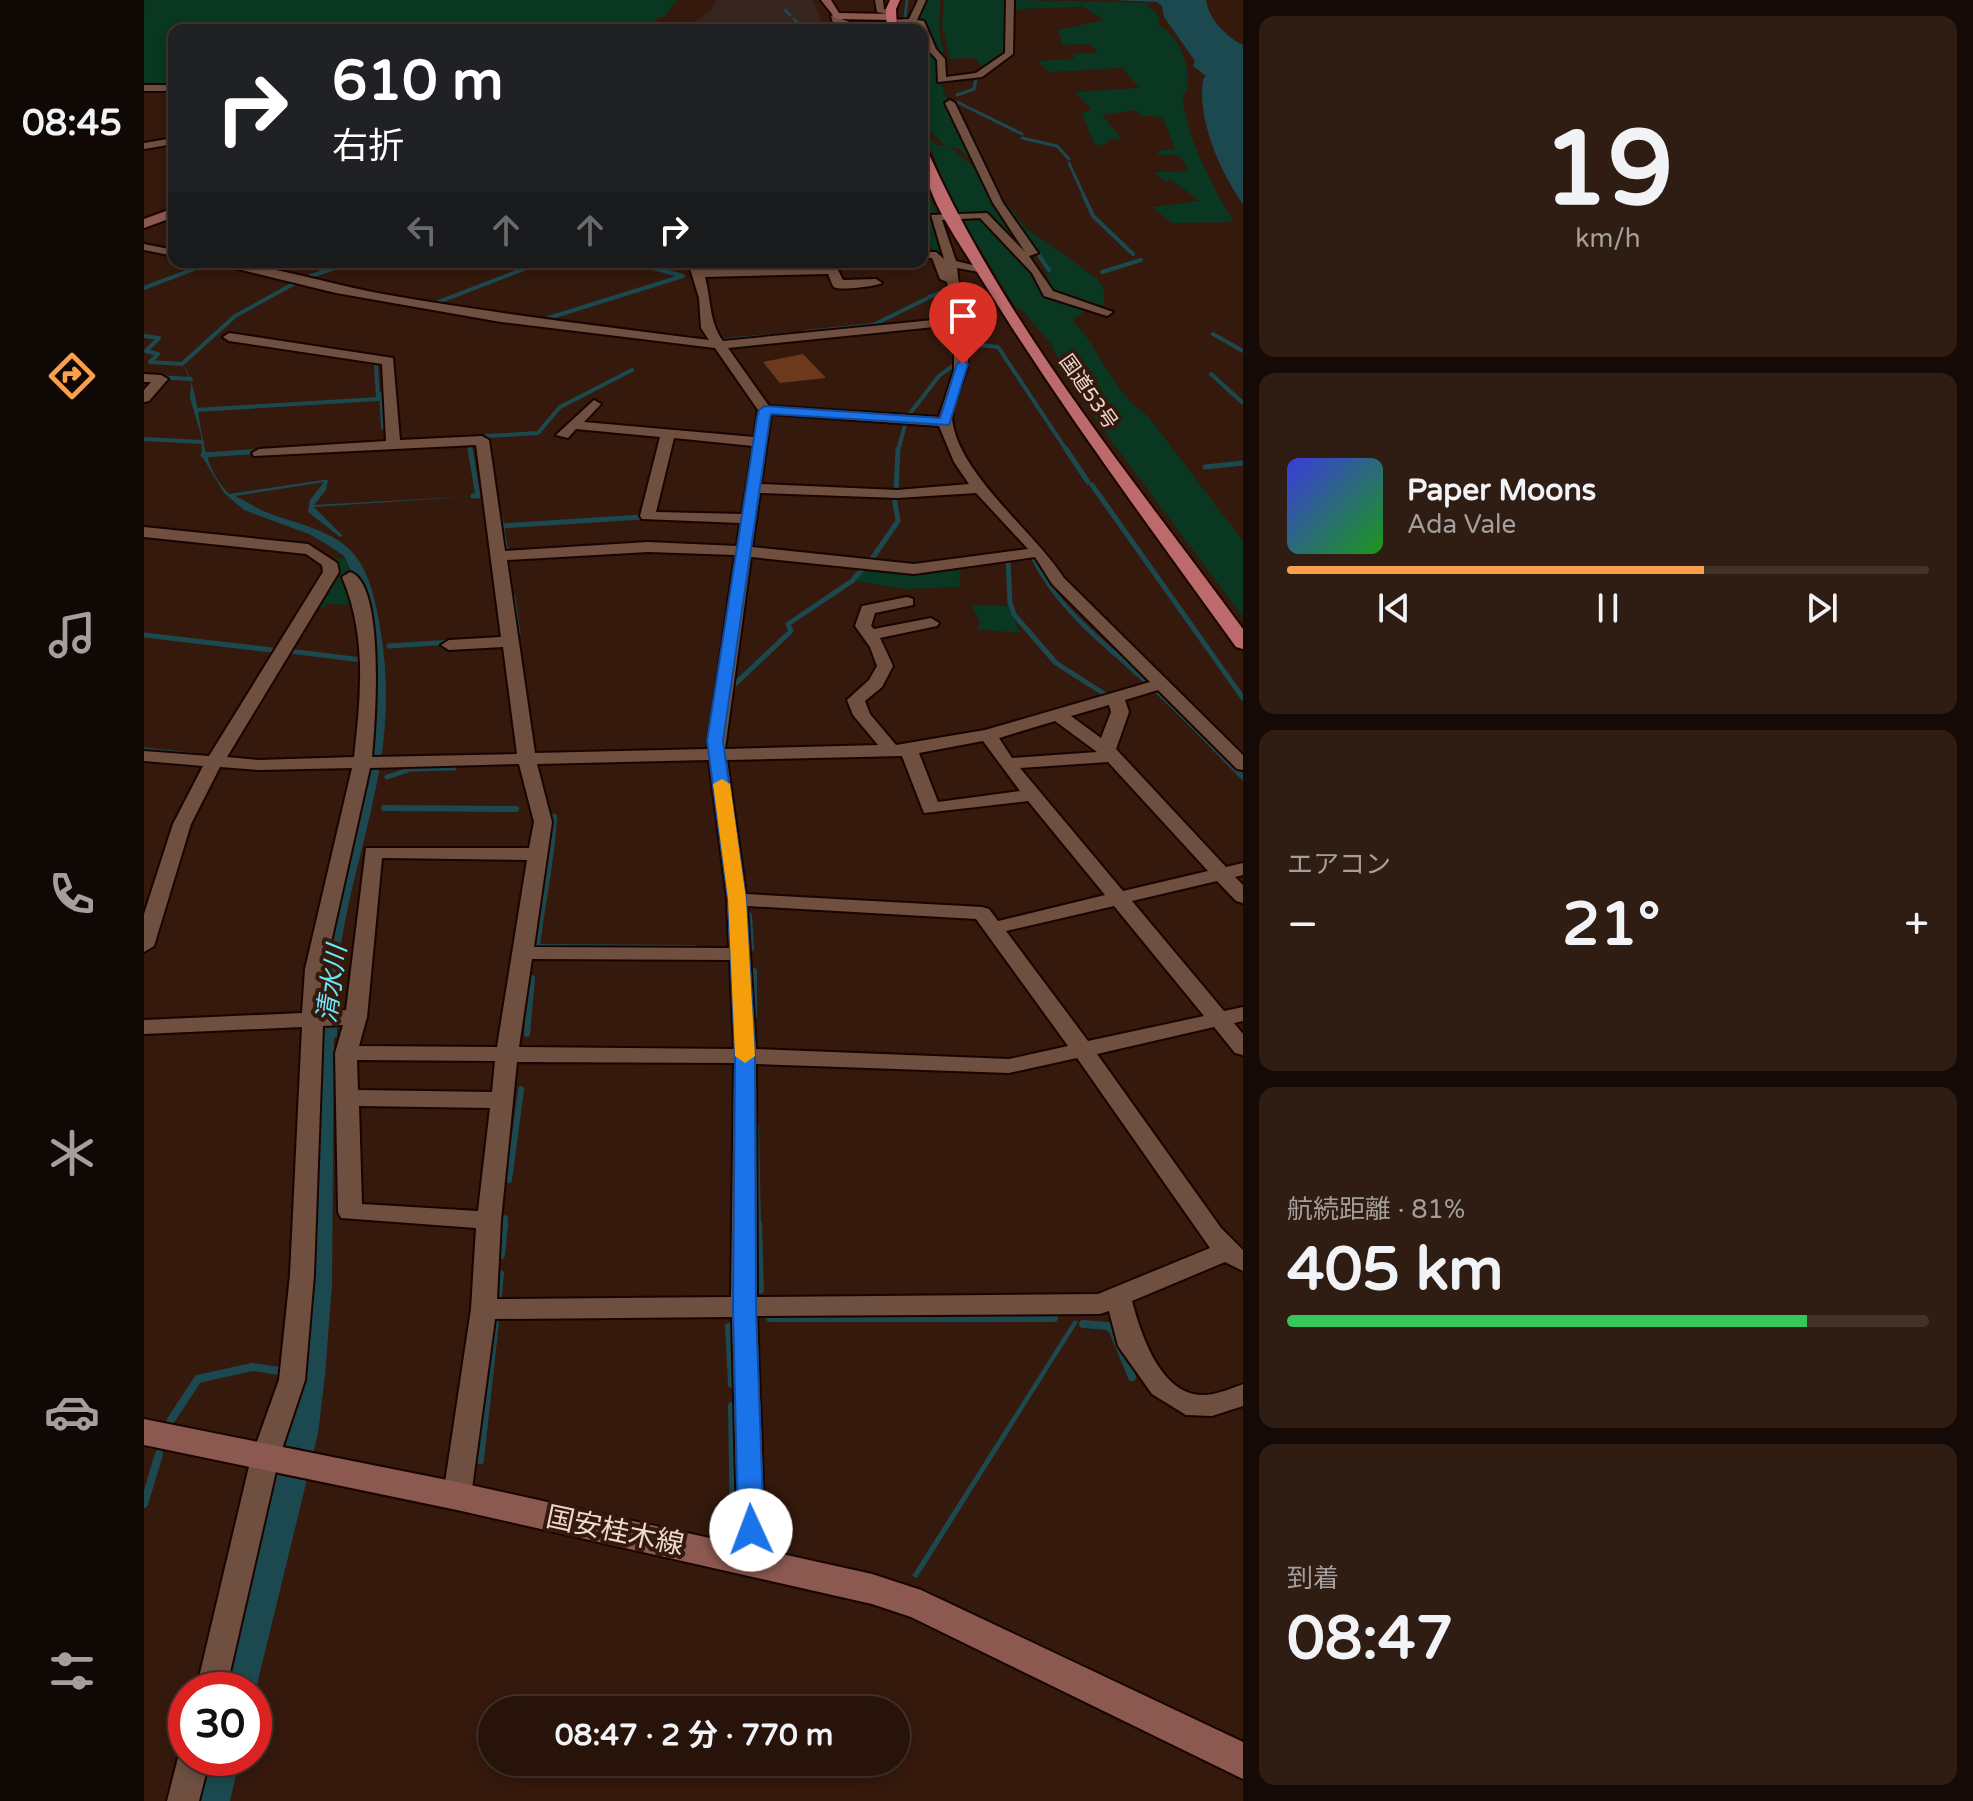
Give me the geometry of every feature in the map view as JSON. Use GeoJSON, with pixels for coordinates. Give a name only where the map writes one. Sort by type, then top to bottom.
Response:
{"type":"FeatureCollection","features":[{"type":"Feature","properties":{"kind":"highway"},"geometry":{"type":"LineString","coordinates":[[892,20],[895,0]]}},
{"type":"Feature","properties":{"kind":"highway","name":"国道53号"},"geometry":{"type":"LineString","coordinates":[[928,166],[950,216],[979,268],[1045,370],[1243,643]]}},
{"type":"Feature","properties":{"kind":"main road"},"geometry":{"type":"LineString","coordinates":[[826,0],[838,22],[892,20]]}},
{"type":"Feature","properties":{"kind":"main road"},"geometry":{"type":"LineString","coordinates":[[144,224],[168,214]]}},
{"type":"Feature","properties":{"kind":"main road","name":"国安桂木線"},"geometry":{"type":"LineString","coordinates":[[144,1432],[457,1496],[872,1589],[921,1605],[1243,1761]]}},
{"type":"Feature","properties":{"kind":"street"},"geometry":{"type":"LineString","coordinates":[[879,0],[880,10],[892,20],[913,20],[921,24]]}},
{"type":"Feature","properties":{"kind":"street"},"geometry":{"type":"LineString","coordinates":[[913,20],[922,0]]}},
{"type":"Feature","properties":{"kind":"street"},"geometry":{"type":"LineString","coordinates":[[928,40],[941,59],[941,80],[973,78],[1009,54],[1010,0]]}},
{"type":"Feature","properties":{"kind":"street"},"geometry":{"type":"LineString","coordinates":[[144,88],[168,88]]}},
{"type":"Feature","properties":{"kind":"street"},"geometry":{"type":"LineString","coordinates":[[950,103],[993,193],[1037,261],[1048,293],[1107,312]]}},
{"type":"Feature","properties":{"kind":"street"},"geometry":{"type":"LineString","coordinates":[[144,146],[168,142]]}},
{"type":"Feature","properties":{"kind":"street"},"geometry":{"type":"LineString","coordinates":[[1041,273],[999,236],[983,215],[935,217],[951,264],[963,364],[945,422],[953,448],[981,488],[1039,552],[1058,581],[1243,765]]}},
{"type":"Feature","properties":{"kind":"street"},"geometry":{"type":"LineString","coordinates":[[144,247],[168,252]]}},
{"type":"Feature","properties":{"kind":"street"},"geometry":{"type":"LineString","coordinates":[[928,255],[936,255],[944,269],[946,282],[952,287]]}},
{"type":"Feature","properties":{"kind":"street"},"geometry":{"type":"LineString","coordinates":[[951,264],[979,268]]}},
{"type":"Feature","properties":{"kind":"street"},"geometry":{"type":"LineString","coordinates":[[242,268],[336,289],[501,318],[720,345],[957,321]]}},
{"type":"Feature","properties":{"kind":"street"},"geometry":{"type":"LineString","coordinates":[[752,1561],[744,1308],[745,1056],[737,899],[715,741],[765,410],[707,328],[705,298],[696,268],[833,270],[838,284],[876,283]]}},
{"type":"Feature","properties":{"kind":"street"},"geometry":{"type":"LineString","coordinates":[[229,337],[388,361],[393,445]]}},
{"type":"Feature","properties":{"kind":"street"},"geometry":{"type":"LineString","coordinates":[[144,378],[161,379],[144,398]]}},
{"type":"Feature","properties":{"kind":"street"},"geometry":{"type":"LineString","coordinates":[[594,404],[568,430],[760,442]]}},
{"type":"Feature","properties":{"kind":"street"},"geometry":{"type":"LineString","coordinates":[[765,410],[945,422]]}},
{"type":"Feature","properties":{"kind":"street"},"geometry":{"type":"LineString","coordinates":[[668,434],[647,516],[747,519]]}},
{"type":"Feature","properties":{"kind":"street"},"geometry":{"type":"LineString","coordinates":[[259,453],[482,440],[527,760],[543,822],[507,1054],[489,1220],[484,1309],[457,1496]]}},
{"type":"Feature","properties":{"kind":"street"},"geometry":{"type":"LineString","coordinates":[[752,488],[897,494],[981,488]]}},
{"type":"Feature","properties":{"kind":"street"},"geometry":{"type":"LineString","coordinates":[[144,532],[308,549],[329,563],[331,572],[212,763],[182,824],[144,946]]}},
{"type":"Feature","properties":{"kind":"street"},"geometry":{"type":"LineString","coordinates":[[497,556],[648,547],[742,551],[914,569],[1039,552]]}},
{"type":"Feature","properties":{"kind":"street"},"geometry":{"type":"LineString","coordinates":[[216,1672],[292,1380],[302,1275],[315,969],[362,763],[368,708],[369,659],[359,598],[350,577]]}},
{"type":"Feature","properties":{"kind":"street"},"geometry":{"type":"LineString","coordinates":[[907,602],[868,609],[863,626],[885,666],[876,683],[856,700],[862,720],[900,750],[931,809],[1033,795]]}},
{"type":"Feature","properties":{"kind":"street"},"geometry":{"type":"LineString","coordinates":[[870,635],[931,623]]}},
{"type":"Feature","properties":{"kind":"street"},"geometry":{"type":"LineString","coordinates":[[449,645],[510,642]]}},
{"type":"Feature","properties":{"kind":"street"},"geometry":{"type":"LineString","coordinates":[[144,756],[212,763],[362,763],[900,750],[988,735],[1160,684]]}},
{"type":"Feature","properties":{"kind":"street"},"geometry":{"type":"LineString","coordinates":[[1109,753],[1120,712],[1116,697]]}},
{"type":"Feature","properties":{"kind":"street"},"geometry":{"type":"LineString","coordinates":[[1058,715],[1109,753],[1243,897]]}},
{"type":"Feature","properties":{"kind":"street"},"geometry":{"type":"LineString","coordinates":[[988,735],[1007,764],[1243,1048]]}},
{"type":"Feature","properties":{"kind":"street"},"geometry":{"type":"LineString","coordinates":[[1007,764],[1109,753]]}},
{"type":"Feature","properties":{"kind":"street"},"geometry":{"type":"LineString","coordinates":[[489,1220],[350,1212],[346,1053],[356,1017],[373,852],[538,854]]}},
{"type":"Feature","properties":{"kind":"street"},"geometry":{"type":"LineString","coordinates":[[993,928],[1243,869]]}},
{"type":"Feature","properties":{"kind":"street"},"geometry":{"type":"LineString","coordinates":[[484,1309],[1100,1304],[1238,1258],[1212,1234],[982,913],[737,899]]}},
{"type":"Feature","properties":{"kind":"street"},"geometry":{"type":"LineString","coordinates":[[523,953],[740,954]]}},
{"type":"Feature","properties":{"kind":"street"},"geometry":{"type":"LineString","coordinates":[[346,1053],[745,1056],[1009,1066],[1084,1052],[1243,1014]]}},
{"type":"Feature","properties":{"kind":"street"},"geometry":{"type":"LineString","coordinates":[[144,1027],[356,1017]]}},
{"type":"Feature","properties":{"kind":"street"},"geometry":{"type":"LineString","coordinates":[[347,1098],[502,1100]]}},
{"type":"Feature","properties":{"kind":"street"},"geometry":{"type":"LineString","coordinates":[[1118,1296],[1131,1346],[1161,1387],[1186,1404],[1212,1405],[1243,1395]]}},
{"type":"Feature","properties":{"kind":"street"},"geometry":{"type":"LineString","coordinates":[[183,1801],[189,1776]]}},
{"type":"Feature","properties":{"kind":"shaded area"},"geometry":{"type":"Polygon","coordinates":[[[716,0],[813,0],[823,24],[689,24],[710,12],[716,0]]]}},
{"type":"Feature","properties":{"kind":"green space"},"geometry":{"type":"Polygon","coordinates":[[[144,0],[678,0],[662,18],[652,18],[660,19],[648,24],[168,24],[168,86],[144,86],[144,10],[147,8],[144,7],[144,0]]]}},
{"type":"Feature","properties":{"kind":"green space"},"geometry":{"type":"Polygon","coordinates":[[[924,0],[940,0],[939,30],[946,64],[944,69],[928,34],[928,24],[917,18],[924,0]]]}},
{"type":"Feature","properties":{"kind":"green space"},"geometry":{"type":"Polygon","coordinates":[[[944,0],[1004,0],[1007,4],[1006,54],[983,70],[975,58],[950,59],[942,25],[944,0]]]}},
{"type":"Feature","properties":{"kind":"green space"},"geometry":{"type":"Polygon","coordinates":[[[1012,0],[1153,3],[1146,5],[1155,11],[1160,20],[1158,24],[1173,37],[1183,54],[1188,84],[1186,94],[1182,94],[1189,129],[1209,177],[1234,222],[1172,223],[1152,207],[1200,201],[1171,180],[1164,181],[1155,172],[1189,171],[1179,155],[1159,155],[1156,151],[1175,149],[1163,117],[1142,116],[1135,110],[1102,115],[1122,139],[1108,140],[1108,143],[1095,146],[1082,113],[1092,110],[1075,92],[1139,88],[1123,68],[1049,72],[1037,61],[1075,59],[1071,54],[1098,53],[1090,44],[1063,45],[1058,30],[1104,20],[1080,5],[1013,9],[1012,0]]]}},
{"type":"Feature","properties":{"kind":"green space"},"geometry":{"type":"Polygon","coordinates":[[[904,20],[921,24],[904,24],[904,20]]]}},
{"type":"Feature","properties":{"kind":"green space"},"geometry":{"type":"Polygon","coordinates":[[[928,38],[940,61],[937,76],[975,163],[958,148],[950,147],[978,170],[1039,267],[985,213],[957,213],[928,136],[938,146],[946,146],[930,131],[928,38]]]}},
{"type":"Feature","properties":{"kind":"green space"},"geometry":{"type":"Polygon","coordinates":[[[928,192],[937,214],[930,215],[947,261],[930,245],[928,192]]]}},
{"type":"Feature","properties":{"kind":"green space"},"geometry":{"type":"Polygon","coordinates":[[[997,197],[1009,206],[1025,227],[1098,279],[1104,291],[1104,306],[1051,291],[1044,266],[997,197]]]}},
{"type":"Feature","properties":{"kind":"green space"},"geometry":{"type":"Polygon","coordinates":[[[977,217],[1023,262],[1044,296],[1089,309],[1072,320],[1091,343],[1125,396],[1148,416],[1243,541],[1243,617],[1057,368],[1061,367],[1051,344],[1022,310],[1016,308],[961,218],[977,217]]]}},
{"type":"Feature","properties":{"kind":"green space"},"geometry":{"type":"Polygon","coordinates":[[[344,558],[352,574],[357,605],[327,604],[324,608],[315,607],[337,572],[337,564],[330,559],[344,558]]]}},
{"type":"Feature","properties":{"kind":"green space"},"geometry":{"type":"Polygon","coordinates":[[[867,566],[961,567],[959,587],[905,589],[855,581],[867,566]]]}},
{"type":"Feature","properties":{"kind":"green space"},"geometry":{"type":"Polygon","coordinates":[[[972,606],[1008,606],[1020,633],[977,629],[980,623],[972,606]]]}},
{"type":"Feature","properties":{"kind":"water"},"geometry":{"type":"Polygon","coordinates":[[[1112,0],[1206,0],[1219,26],[1243,45],[1243,204],[1226,177],[1207,128],[1202,95],[1206,76],[1193,66],[1195,61],[1164,17],[1162,6],[1157,2],[1112,0]]]}},
{"type":"Feature","properties":{"kind":"water","name":"清水川"},"geometry":{"type":"Polygon","coordinates":[[[183,363],[190,379],[195,396],[210,464],[229,494],[328,480],[326,490],[314,505],[479,496],[314,507],[343,536],[340,537],[308,512],[310,500],[324,482],[235,496],[262,510],[327,534],[357,558],[367,575],[376,604],[386,676],[382,754],[349,903],[337,974],[332,1285],[318,1434],[260,1672],[225,1672],[273,1478],[318,991],[366,769],[359,587],[344,556],[309,534],[244,510],[224,493],[202,456],[201,435],[190,398],[191,384],[183,363]]]}},
{"type":"Feature","properties":{"kind":"water"},"geometry":{"type":"Polygon","coordinates":[[[1030,556],[1036,556],[1045,575],[1074,612],[1186,713],[1243,773],[1243,781],[1176,712],[1068,611],[1040,576],[1030,556]]]}},
{"type":"Feature","properties":{"kind":"water"},"geometry":{"type":"Polygon","coordinates":[[[1074,1320],[1078,1322],[917,1578],[912,1576],[1074,1320]]]}},
{"type":"Feature","properties":{"kind":"water"},"geometry":{"type":"Polygon","coordinates":[[[200,1776],[236,1776],[230,1801],[194,1801],[200,1776]]]}},
{"type":"Feature","properties":{"kind":"building"},"geometry":{"type":"Polygon","coordinates":[[[803,354],[826,378],[780,383],[763,362],[803,354]]]}},
{"type":"Feature","properties":{"kind":"waterway"},"geometry":{"type":"LineString","coordinates":[[905,18],[907,0]]}},
{"type":"Feature","properties":{"kind":"waterway"},"geometry":{"type":"LineString","coordinates":[[785,10],[790,15]]}},
{"type":"Feature","properties":{"kind":"waterway"},"geometry":{"type":"LineString","coordinates":[[794,19],[799,24]]}},
{"type":"Feature","properties":{"kind":"waterway"},"geometry":{"type":"LineString","coordinates":[[957,95],[974,89],[976,79]]}},
{"type":"Feature","properties":{"kind":"waterway"},"geometry":{"type":"LineString","coordinates":[[957,102],[1022,134]]}},
{"type":"Feature","properties":{"kind":"waterway"},"geometry":{"type":"LineString","coordinates":[[1022,138],[1057,146],[1069,159]]}},
{"type":"Feature","properties":{"kind":"waterway"},"geometry":{"type":"LineString","coordinates":[[1069,163],[1084,196]]}},
{"type":"Feature","properties":{"kind":"waterway"},"geometry":{"type":"LineString","coordinates":[[1083,194],[1093,216],[1133,254]]}},
{"type":"Feature","properties":{"kind":"waterway"},"geometry":{"type":"LineString","coordinates":[[1033,247],[1049,270]]}},
{"type":"Feature","properties":{"kind":"waterway"},"geometry":{"type":"LineString","coordinates":[[1102,272],[1141,260]]}},
{"type":"Feature","properties":{"kind":"waterway"},"geometry":{"type":"LineString","coordinates":[[144,288],[197,268]]}},
{"type":"Feature","properties":{"kind":"waterway"},"geometry":{"type":"LineString","coordinates":[[234,268],[239,269]]}},
{"type":"Feature","properties":{"kind":"waterway"},"geometry":{"type":"LineString","coordinates":[[266,270],[271,268]]}},
{"type":"Feature","properties":{"kind":"waterway"},"geometry":{"type":"LineString","coordinates":[[305,278],[334,268]]}},
{"type":"Feature","properties":{"kind":"waterway"},"geometry":{"type":"LineString","coordinates":[[433,304],[526,268]]}},
{"type":"Feature","properties":{"kind":"waterway"},"geometry":{"type":"LineString","coordinates":[[653,268],[680,275]]}},
{"type":"Feature","properties":{"kind":"waterway"},"geometry":{"type":"LineString","coordinates":[[542,320],[683,276]]}},
{"type":"Feature","properties":{"kind":"waterway"},"geometry":{"type":"LineString","coordinates":[[144,336],[159,338],[146,351],[158,354],[150,362],[182,364],[235,316],[297,282]]}},
{"type":"Feature","properties":{"kind":"waterway"},"geometry":{"type":"LineString","coordinates":[[929,297],[946,291]]}},
{"type":"Feature","properties":{"kind":"waterway"},"geometry":{"type":"LineString","coordinates":[[805,332],[873,325],[926,299]]}},
{"type":"Feature","properties":{"kind":"waterway"},"geometry":{"type":"LineString","coordinates":[[725,340],[792,334]]}},
{"type":"Feature","properties":{"kind":"waterway"},"geometry":{"type":"LineString","coordinates":[[1213,334],[1243,351]]}},
{"type":"Feature","properties":{"kind":"waterway"},"geometry":{"type":"LineString","coordinates":[[972,344],[998,347],[1067,451]]}},
{"type":"Feature","properties":{"kind":"waterway"},"geometry":{"type":"LineString","coordinates":[[908,416],[939,376],[954,365]]}},
{"type":"Feature","properties":{"kind":"waterway"},"geometry":{"type":"LineString","coordinates":[[196,410],[378,399],[376,366]]}},
{"type":"Feature","properties":{"kind":"waterway"},"geometry":{"type":"LineString","coordinates":[[489,446],[487,436],[538,433],[560,407],[632,370]]}},
{"type":"Feature","properties":{"kind":"waterway"},"geometry":{"type":"LineString","coordinates":[[1211,374],[1243,403]]}},
{"type":"Feature","properties":{"kind":"waterway"},"geometry":{"type":"LineString","coordinates":[[144,376],[191,379]]}},
{"type":"Feature","properties":{"kind":"waterway"},"geometry":{"type":"LineString","coordinates":[[381,394],[383,428]]}},
{"type":"Feature","properties":{"kind":"waterway"},"geometry":{"type":"LineString","coordinates":[[898,451],[906,421]]}},
{"type":"Feature","properties":{"kind":"waterway"},"geometry":{"type":"LineString","coordinates":[[144,439],[202,442]]}},
{"type":"Feature","properties":{"kind":"waterway"},"geometry":{"type":"LineString","coordinates":[[469,443],[470,451]]}},
{"type":"Feature","properties":{"kind":"waterway"},"geometry":{"type":"LineString","coordinates":[[470,449],[478,496],[473,496]]}},
{"type":"Feature","properties":{"kind":"waterway"},"geometry":{"type":"LineString","coordinates":[[896,491],[898,449]]}},
{"type":"Feature","properties":{"kind":"waterway"},"geometry":{"type":"LineString","coordinates":[[1066,449],[1088,482]]}},
{"type":"Feature","properties":{"kind":"waterway"},"geometry":{"type":"LineString","coordinates":[[203,455],[262,451]]}},
{"type":"Feature","properties":{"kind":"waterway"},"geometry":{"type":"LineString","coordinates":[[1205,467],[1243,463]]}},
{"type":"Feature","properties":{"kind":"waterway"},"geometry":{"type":"LineString","coordinates":[[1092,485],[1243,698]]}},
{"type":"Feature","properties":{"kind":"waterway"},"geometry":{"type":"LineString","coordinates":[[869,563],[898,521],[894,496]]}},
{"type":"Feature","properties":{"kind":"waterway"},"geometry":{"type":"LineString","coordinates":[[500,517],[502,526]]}},
{"type":"Feature","properties":{"kind":"waterway"},"geometry":{"type":"LineString","coordinates":[[502,526],[642,517]]}},
{"type":"Feature","properties":{"kind":"waterway"},"geometry":{"type":"LineString","coordinates":[[502,526],[506,552]]}},
{"type":"Feature","properties":{"kind":"waterway"},"geometry":{"type":"LineString","coordinates":[[1008,560],[1010,603],[1014,614]]}},
{"type":"Feature","properties":{"kind":"waterway"},"geometry":{"type":"LineString","coordinates":[[733,686],[791,631],[788,624],[852,581],[864,567]]}},
{"type":"Feature","properties":{"kind":"waterway"},"geometry":{"type":"LineString","coordinates":[[513,597],[518,633]]}},
{"type":"Feature","properties":{"kind":"waterway"},"geometry":{"type":"LineString","coordinates":[[1016,617],[1056,663],[1106,695]]}},
{"type":"Feature","properties":{"kind":"waterway"},"geometry":{"type":"LineString","coordinates":[[144,635],[272,650]]}},
{"type":"Feature","properties":{"kind":"waterway"},"geometry":{"type":"LineString","coordinates":[[389,646],[452,642]]}},
{"type":"Feature","properties":{"kind":"waterway"},"geometry":{"type":"LineString","coordinates":[[289,651],[362,660]]}},
{"type":"Feature","properties":{"kind":"waterway"},"geometry":{"type":"LineString","coordinates":[[144,750],[192,755]]}},
{"type":"Feature","properties":{"kind":"waterway"},"geometry":{"type":"LineString","coordinates":[[387,777],[411,769],[454,768]]}},
{"type":"Feature","properties":{"kind":"waterway"},"geometry":{"type":"LineString","coordinates":[[384,808],[516,809]]}},
{"type":"Feature","properties":{"kind":"waterway"},"geometry":{"type":"LineString","coordinates":[[537,946],[554,817]]}},
{"type":"Feature","properties":{"kind":"waterway"},"geometry":{"type":"LineString","coordinates":[[749,915],[751,948]]}},
{"type":"Feature","properties":{"kind":"waterway"},"geometry":{"type":"LineString","coordinates":[[541,947],[695,948]]}},
{"type":"Feature","properties":{"kind":"waterway"},"geometry":{"type":"LineString","coordinates":[[754,971],[754,1016]]}},
{"type":"Feature","properties":{"kind":"waterway"},"geometry":{"type":"LineString","coordinates":[[527,1034],[532,978]]}},
{"type":"Feature","properties":{"kind":"waterway"},"geometry":{"type":"LineString","coordinates":[[509,1180],[521,1089]]}},
{"type":"Feature","properties":{"kind":"waterway"},"geometry":{"type":"LineString","coordinates":[[756,1126],[758,1226]]}},
{"type":"Feature","properties":{"kind":"waterway"},"geometry":{"type":"LineString","coordinates":[[504,1226],[505,1218]]}},
{"type":"Feature","properties":{"kind":"waterway"},"geometry":{"type":"LineString","coordinates":[[501,1255],[504,1224]]}},
{"type":"Feature","properties":{"kind":"waterway"},"geometry":{"type":"LineString","coordinates":[[758,1224],[760,1290]]}},
{"type":"Feature","properties":{"kind":"waterway"},"geometry":{"type":"LineString","coordinates":[[498,1296],[500,1274]]}},
{"type":"Feature","properties":{"kind":"waterway"},"geometry":{"type":"LineString","coordinates":[[770,1318],[1054,1318]]}},
{"type":"Feature","properties":{"kind":"waterway"},"geometry":{"type":"LineString","coordinates":[[480,1460],[495,1322]]}},
{"type":"Feature","properties":{"kind":"waterway"},"geometry":{"type":"LineString","coordinates":[[1083,1324],[1108,1326],[1113,1331],[1132,1377]]}},
{"type":"Feature","properties":{"kind":"waterway"},"geometry":{"type":"LineString","coordinates":[[729,1327],[732,1384]]}},
{"type":"Feature","properties":{"kind":"waterway"},"geometry":{"type":"LineString","coordinates":[[171,1420],[198,1379],[252,1367],[287,1372]]}},
{"type":"Feature","properties":{"kind":"waterway"},"geometry":{"type":"LineString","coordinates":[[732,1406],[734,1530]]}},
{"type":"Feature","properties":{"kind":"waterway"},"geometry":{"type":"LineString","coordinates":[[144,1504],[159,1454]]}},
{"type":"Feature","properties":{"kind":"slow traffic"},"geometry":{"type":"LineString","coordinates":[[722,784],[737,899],[745,1056]]}},
{"type":"Feature","properties":{"kind":"route"},"geometry":{"type":"LineString","coordinates":[[751,1530],[744,1308],[745,1056],[737,899],[715,741],[765,410],[945,422],[963,364]]}}]}
